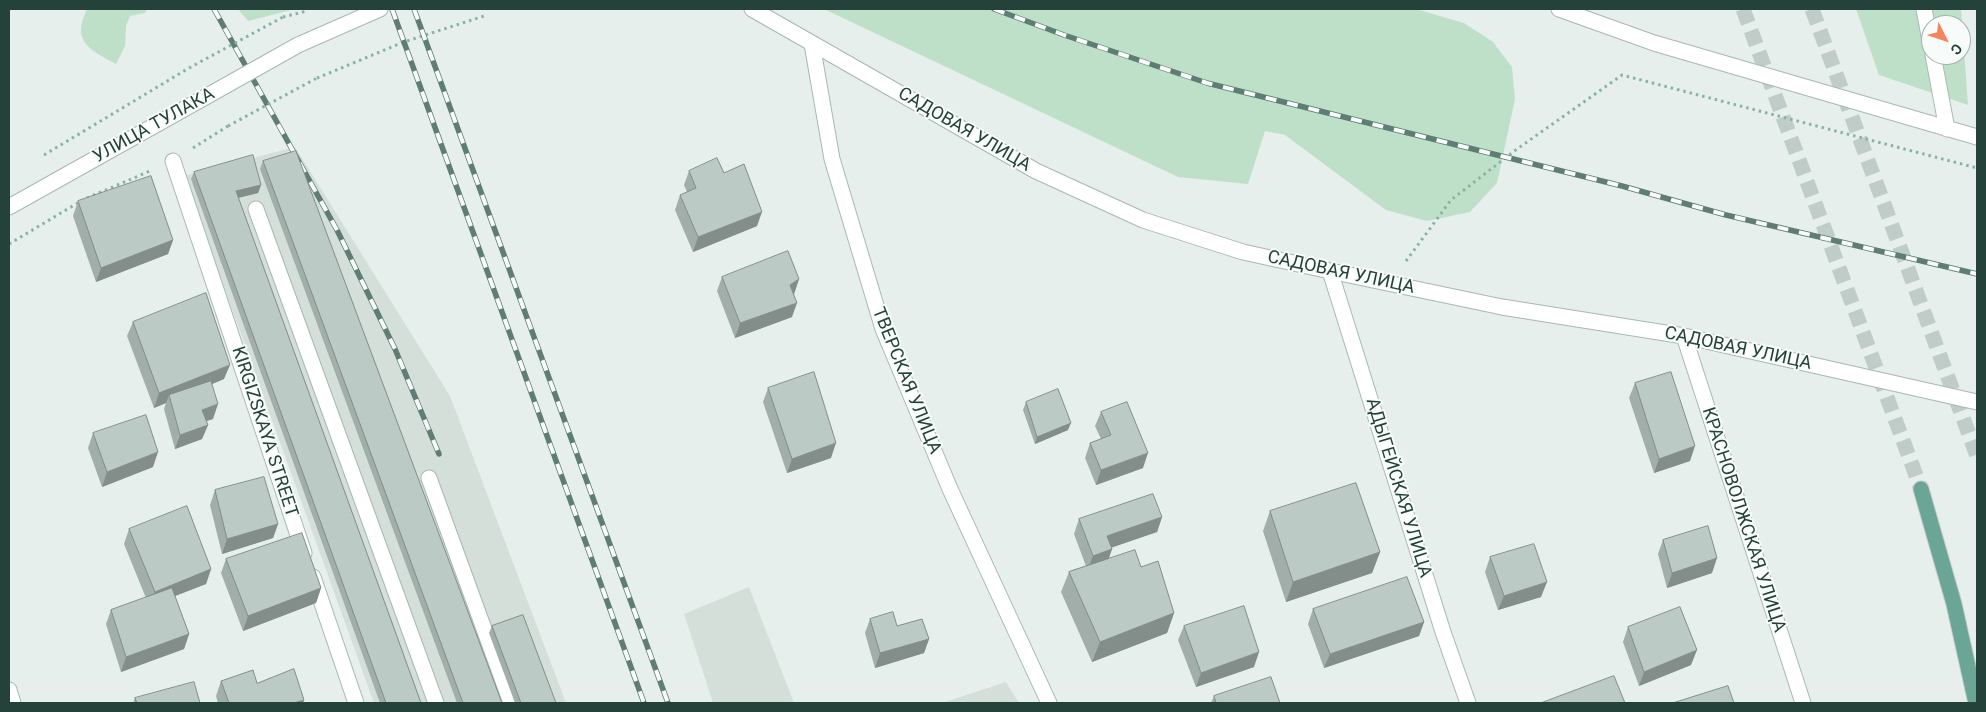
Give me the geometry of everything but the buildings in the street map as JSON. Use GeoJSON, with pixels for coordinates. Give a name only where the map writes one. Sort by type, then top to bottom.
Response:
{"type":"FeatureCollection","features":[{"type":"Feature","properties":{"kind":"main road"},"geometry":{"type":"LineString","coordinates":[[1921,489],[1954,604],[1976,703]]}},
{"type":"Feature","properties":{"kind":"street","name":"УЛИЦА ТУЛАКА"},"geometry":{"type":"LineString","coordinates":[[9,208],[298,45],[380,9]]}},
{"type":"Feature","properties":{"kind":"street","name":"САДОВАЯ УЛИЦА"},"geometry":{"type":"LineString","coordinates":[[752,9],[1036,171],[1143,220],[1243,252],[1330,271],[1502,307],[1684,336],[1977,402]]}},
{"type":"Feature","properties":{"kind":"street"},"geometry":{"type":"LineString","coordinates":[[1559,9],[1654,43],[1977,137]]}},
{"type":"Feature","properties":{"kind":"street","name":"ТВЕРСКАЯ УЛИЦА"},"geometry":{"type":"LineString","coordinates":[[812,44],[832,159],[883,329],[950,489],[1049,703]]}},
{"type":"Feature","properties":{"kind":"street"},"geometry":{"type":"LineString","coordinates":[[1935,65],[1947,129]]}},
{"type":"Feature","properties":{"kind":"street","name":"KIRGIZSKAYA STREET"},"geometry":{"type":"LineString","coordinates":[[173,161],[356,703]]}},
{"type":"Feature","properties":{"kind":"street"},"geometry":{"type":"LineString","coordinates":[[256,209],[436,703]]}},
{"type":"Feature","properties":{"kind":"street","name":"АДЫГЕЙСКАЯ УЛИЦА"},"geometry":{"type":"LineString","coordinates":[[1330,271],[1443,632],[1468,703]]}},
{"type":"Feature","properties":{"kind":"street","name":"КРАСНОВОЛЖСКАЯ УЛИЦА"},"geometry":{"type":"LineString","coordinates":[[1684,336],[1803,703]]}},
{"type":"Feature","properties":{"kind":"street"},"geometry":{"type":"LineString","coordinates":[[429,478],[512,703]]}},
{"type":"Feature","properties":{"kind":"street"},"geometry":{"type":"LineString","coordinates":[[9,690],[13,703]]}},
{"type":"Feature","properties":{"kind":"path"},"geometry":{"type":"LineString","coordinates":[[42,156],[189,68],[283,17],[314,9]]}},
{"type":"Feature","properties":{"kind":"path"},"geometry":{"type":"LineString","coordinates":[[9,244],[76,203],[173,161],[228,126],[317,78],[396,44],[487,15]]}},
{"type":"Feature","properties":{"kind":"path"},"geometry":{"type":"LineString","coordinates":[[1390,283],[1451,200],[1622,75],[1977,168]]}},
{"type":"Feature","properties":{"kind":"shaded area"},"geometry":{"type":"Polygon","coordinates":[[[295,147],[450,396],[566,703],[374,703],[184,176],[295,147]]]}},
{"type":"Feature","properties":{"kind":"shaded area"},"geometry":{"type":"Polygon","coordinates":[[[749,587],[794,703],[713,703],[684,614],[749,587]]]}},
{"type":"Feature","properties":{"kind":"shaded area"},"geometry":{"type":"Polygon","coordinates":[[[1006,682],[1019,703],[942,703],[1006,682]]]}},
{"type":"Feature","properties":{"kind":"green space"},"geometry":{"type":"Polygon","coordinates":[[[87,9],[147,9],[145,13],[130,16],[126,26],[125,46],[116,64],[98,54],[85,43],[81,29],[87,9]]]}},
{"type":"Feature","properties":{"kind":"green space"},"geometry":{"type":"Polygon","coordinates":[[[238,9],[295,9],[248,21],[238,9]]]}},
{"type":"Feature","properties":{"kind":"green space"},"geometry":{"type":"Polygon","coordinates":[[[824,9],[1416,9],[1464,23],[1493,42],[1512,67],[1515,99],[1497,183],[1470,212],[1427,221],[1386,210],[1285,135],[1265,131],[1248,184],[1178,177],[824,9]]]}},
{"type":"Feature","properties":{"kind":"green space"},"geometry":{"type":"Polygon","coordinates":[[[1856,9],[1961,9],[1961,15],[1921,15],[1921,65],[1965,65],[1968,105],[1879,75],[1856,9]]]}},
{"type":"Feature","properties":{"kind":"tunnel"},"geometry":{"type":"LineString","coordinates":[[1743,9],[1921,489]]}},
{"type":"Feature","properties":{"kind":"tunnel"},"geometry":{"type":"LineString","coordinates":[[1812,9],[1977,456]]}},
{"type":"Feature","properties":{"kind":"railway"},"geometry":{"type":"LineString","coordinates":[[214,9],[337,230],[395,349],[439,454]]}},
{"type":"Feature","properties":{"kind":"railway"},"geometry":{"type":"LineString","coordinates":[[392,9],[644,703]]}},
{"type":"Feature","properties":{"kind":"railway"},"geometry":{"type":"LineString","coordinates":[[414,9],[668,703]]}},
{"type":"Feature","properties":{"kind":"railway"},"geometry":{"type":"LineString","coordinates":[[994,9],[1064,35],[1207,83],[1622,186],[1726,215],[1977,274]]}}]}
